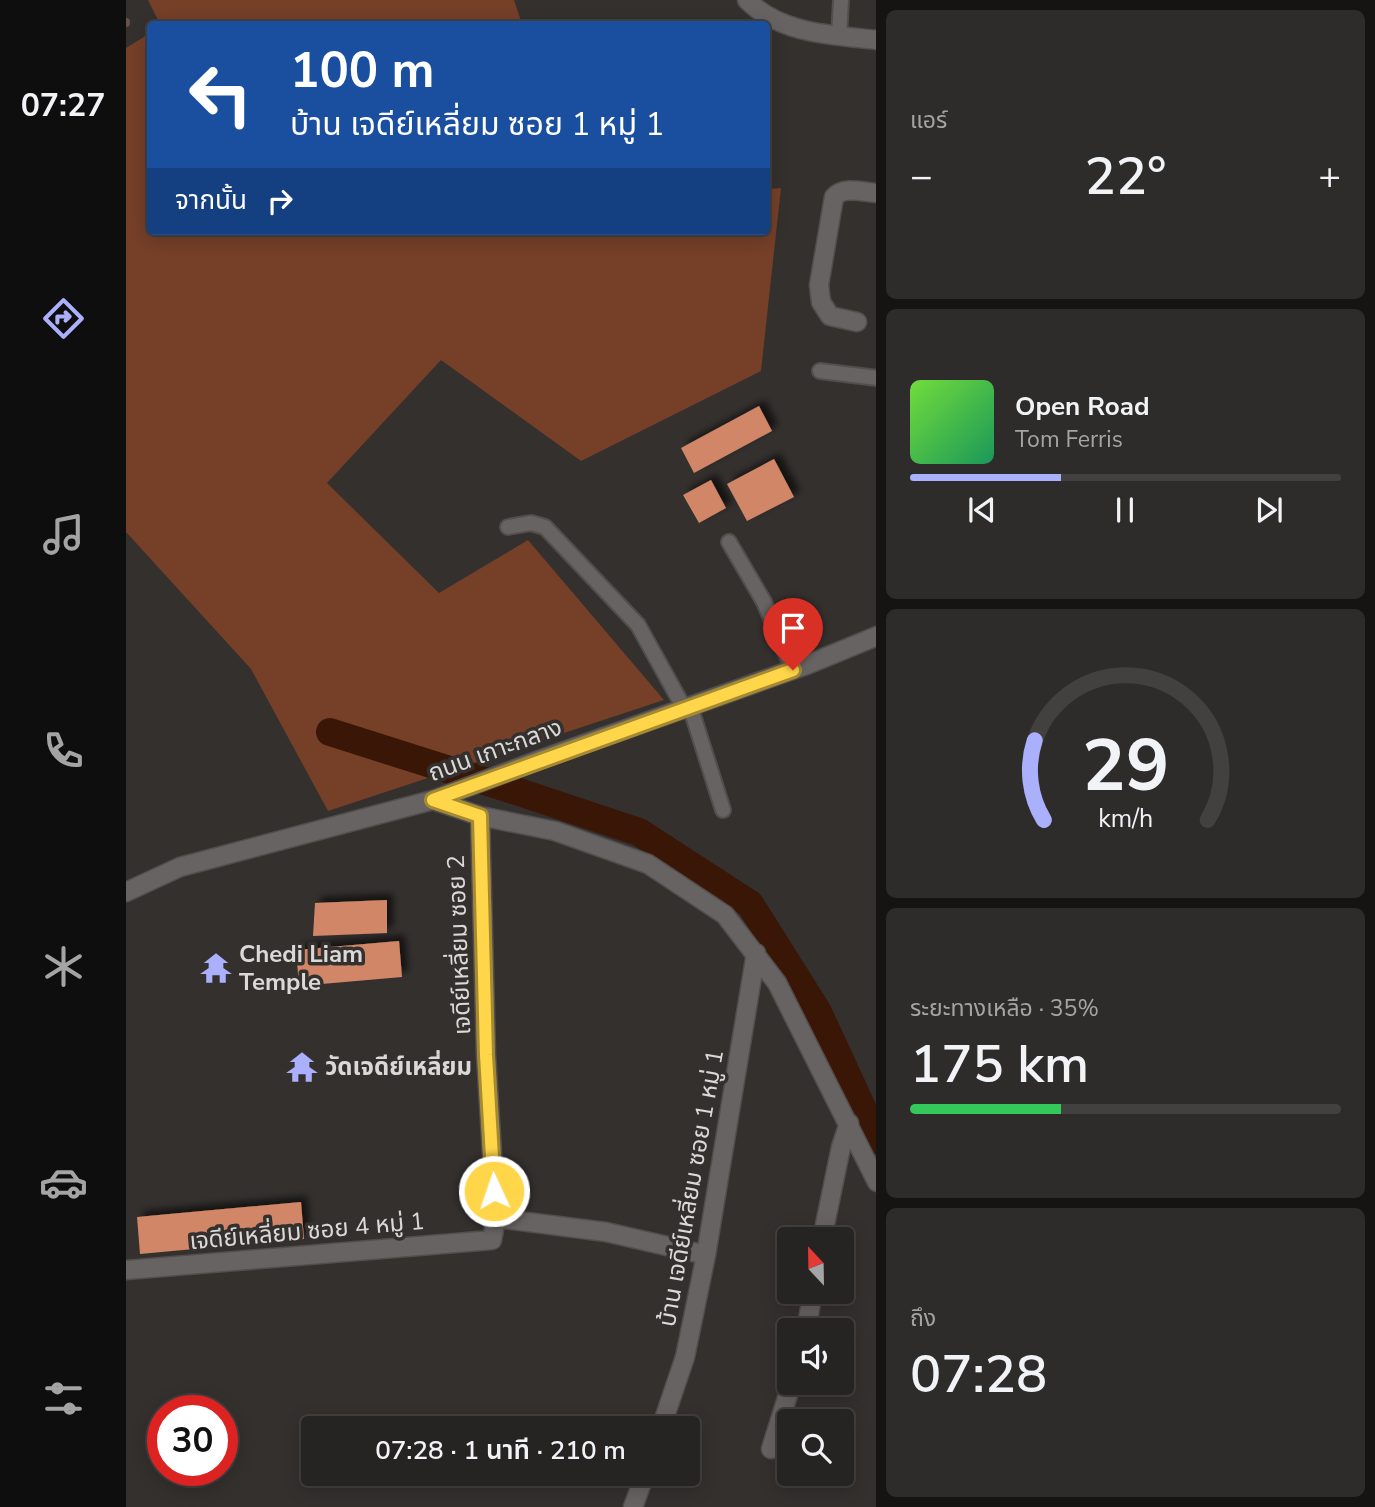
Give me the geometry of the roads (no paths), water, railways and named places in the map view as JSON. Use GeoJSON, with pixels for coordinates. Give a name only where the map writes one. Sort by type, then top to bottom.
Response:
{"type":"FeatureCollection","features":[{"type":"Feature","properties":{"kind":"street"},"geometry":{"type":"LineString","coordinates":[[747,0],[754,7],[799,29],[876,40]]}},
{"type":"Feature","properties":{"kind":"street"},"geometry":{"type":"LineString","coordinates":[[857,322],[830,316],[821,302],[819,285],[834,197],[838,192],[848,190],[876,193]]}},
{"type":"Feature","properties":{"kind":"street","name":"ถนน เกาะกลาง"},"geometry":{"type":"LineString","coordinates":[[126,892],[180,867],[433,800],[793,670],[876,636]]}},
{"type":"Feature","properties":{"kind":"street"},"geometry":{"type":"LineString","coordinates":[[433,800],[480,816],[555,831],[648,864],[725,915],[777,983],[849,1122],[876,1182]]}},
{"type":"Feature","properties":{"kind":"street","name":"เจดีย์เหลี่ยม ซอย 2"},"geometry":{"type":"LineString","coordinates":[[480,816],[486,1055],[496,1218],[492,1240]]}},
{"type":"Feature","properties":{"kind":"street","name":"บ้าน เจดีย์เหลี่ยม ซอย 1 หมู่ 1"},"geometry":{"type":"LineString","coordinates":[[665,1416],[685,1357],[706,1255],[756,953]]}},
{"type":"Feature","properties":{"kind":"street"},"geometry":{"type":"LineString","coordinates":[[824,1227],[841,1147],[849,1122]]}},
{"type":"Feature","properties":{"kind":"street"},"geometry":{"type":"LineString","coordinates":[[496,1218],[606,1232],[706,1255]]}},
{"type":"Feature","properties":{"kind":"street","name":"เจดีย์เหลี่ยม ซอย 4 หมู่ 1"},"geometry":{"type":"LineString","coordinates":[[126,1270],[492,1240]]}},
{"type":"Feature","properties":{"kind":"street"},"geometry":{"type":"LineString","coordinates":[[771,1449],[788,1395]]}},
{"type":"Feature","properties":{"kind":"street"},"geometry":{"type":"LineString","coordinates":[[633,1507],[641,1486]]}},
{"type":"Feature","properties":{"kind":"lane"},"geometry":{"type":"LineString","coordinates":[[839,36],[841,0]]}},
{"type":"Feature","properties":{"kind":"lane"},"geometry":{"type":"LineString","coordinates":[[820,372],[876,378]]}},
{"type":"Feature","properties":{"kind":"lane"},"geometry":{"type":"LineString","coordinates":[[508,527],[531,523],[545,527],[638,625],[687,707],[723,810]]}},
{"type":"Feature","properties":{"kind":"lane"},"geometry":{"type":"LineString","coordinates":[[729,542],[764,602],[793,670]]}},
{"type":"Feature","properties":{"kind":"waterway"},"geometry":{"type":"LineString","coordinates":[[330,732],[639,832],[750,904],[818,1012],[876,1138]]}},
{"type":"Feature","properties":{"kind":"place","name":"Chedi Liam Temple"},"geometry":{"type":"Point","coordinates":[216,968]}},
{"type":"Feature","properties":{"kind":"place","name":"วัดเจดีย์เหลี่ยม"},"geometry":{"type":"Point","coordinates":[302,1067]}}]}
